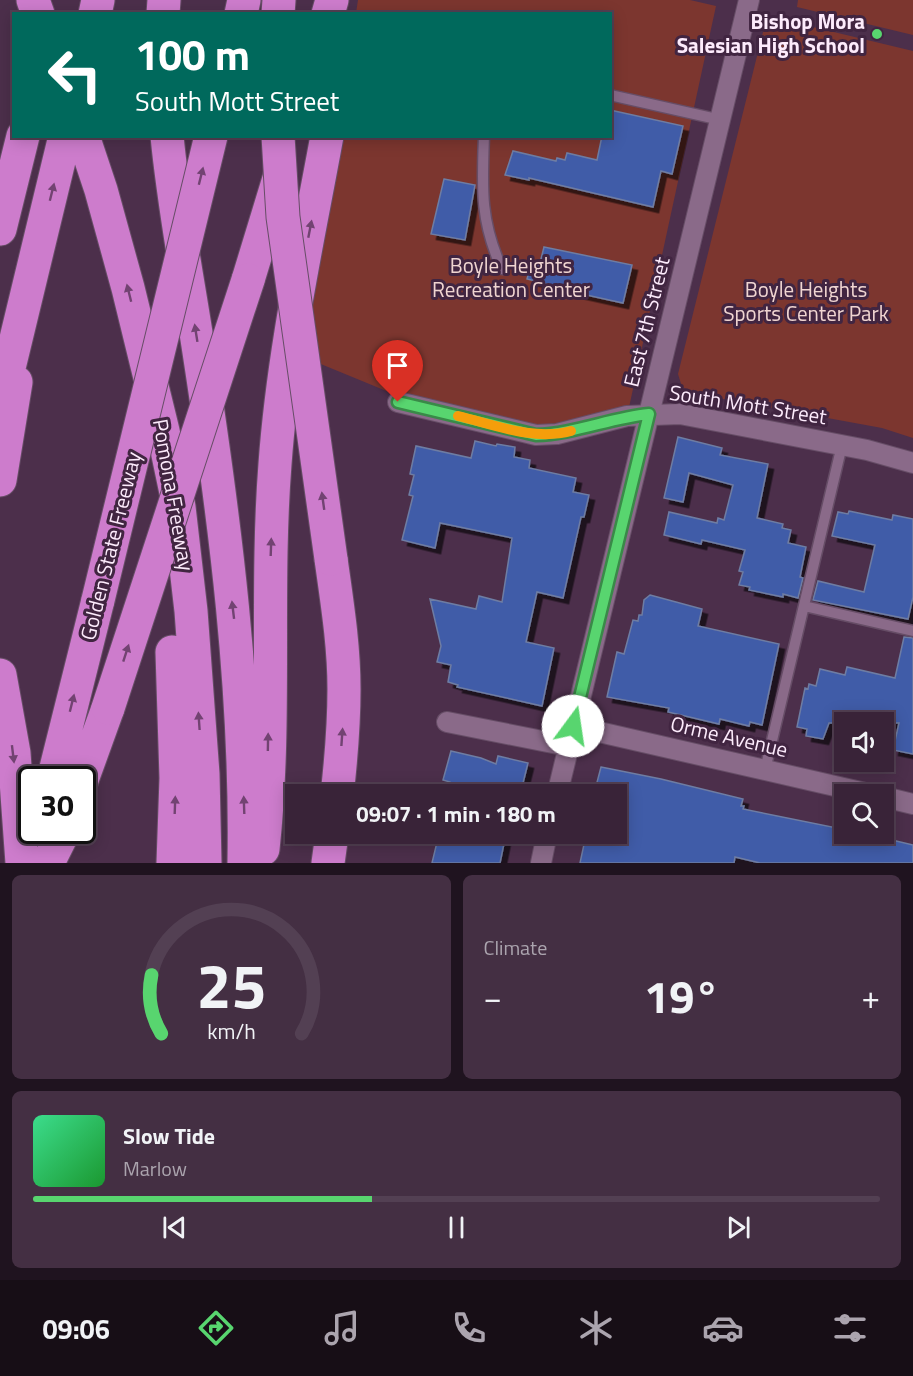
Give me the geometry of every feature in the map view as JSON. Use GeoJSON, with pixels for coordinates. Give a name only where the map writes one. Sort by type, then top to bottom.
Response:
{"type":"FeatureCollection","features":[{"type":"Feature","properties":{"kind":"highway"},"geometry":{"type":"LineString","coordinates":[[3,217],[22,138]]}},
{"type":"Feature","properties":{"kind":"highway"},"geometry":{"type":"LineString","coordinates":[[0,405],[65,138]]}},
{"type":"Feature","properties":{"kind":"highway","name":"Pomona Freeway"},"geometry":{"type":"LineString","coordinates":[[84,138],[104,201],[164,431],[179,507],[191,611],[203,774],[205,863]]}},
{"type":"Feature","properties":{"kind":"highway"},"geometry":{"type":"LineString","coordinates":[[167,138],[236,628],[242,720],[244,863]]}},
{"type":"Feature","properties":{"kind":"highway","name":"Golden State Freeway"},"geometry":{"type":"LineString","coordinates":[[56,766],[211,138]]}},
{"type":"Feature","properties":{"kind":"highway"},"geometry":{"type":"LineString","coordinates":[[278,138],[283,217],[339,613],[344,688],[338,784]]}},
{"type":"Feature","properties":{"kind":"highway"},"geometry":{"type":"LineString","coordinates":[[87,766],[248,280],[290,138]]}},
{"type":"Feature","properties":{"kind":"highway"},"geometry":{"type":"LineString","coordinates":[[262,863],[267,809],[270,568],[275,464],[286,356],[327,138]]}},
{"type":"Feature","properties":{"kind":"highway"},"geometry":{"type":"LineString","coordinates":[[0,480],[38,247]]}},
{"type":"Feature","properties":{"kind":"highway"},"geometry":{"type":"LineString","coordinates":[[164,431],[175,711],[176,778],[173,863]]}},
{"type":"Feature","properties":{"kind":"highway"},"geometry":{"type":"LineString","coordinates":[[0,675],[14,753],[20,863]]}},
{"type":"Feature","properties":{"kind":"highway"},"geometry":{"type":"LineString","coordinates":[[0,825],[20,863]]}},
{"type":"Feature","properties":{"kind":"highway"},"geometry":{"type":"LineString","coordinates":[[32,863],[37,844]]}},
{"type":"Feature","properties":{"kind":"highway"},"geometry":{"type":"LineString","coordinates":[[48,863],[58,844]]}},
{"type":"Feature","properties":{"kind":"highway"},"geometry":{"type":"LineString","coordinates":[[328,863],[331,844]]}},
{"type":"Feature","properties":{"kind":"street","name":"East 7th Street"},"geometry":{"type":"LineString","coordinates":[[559,784],[749,0]]}},
{"type":"Feature","properties":{"kind":"street","name":"South Mott Street"},"geometry":{"type":"LineString","coordinates":[[398,402],[536,435],[557,434],[627,416],[680,414],[867,450],[913,464]]}},
{"type":"Feature","properties":{"kind":"street"},"geometry":{"type":"LineString","coordinates":[[447,722],[568,746]]}},
{"type":"Feature","properties":{"kind":"street","name":"Orme Avenue"},"geometry":{"type":"LineString","coordinates":[[573,726],[834,786]]}},
{"type":"Feature","properties":{"kind":"street"},"geometry":{"type":"LineString","coordinates":[[894,799],[913,804]]}},
{"type":"Feature","properties":{"kind":"street"},"geometry":{"type":"LineString","coordinates":[[541,863],[545,844]]}},
{"type":"Feature","properties":{"kind":"lane"},"geometry":{"type":"LineString","coordinates":[[612,95],[721,120]]}},
{"type":"Feature","properties":{"kind":"lane"},"geometry":{"type":"LineString","coordinates":[[484,138],[482,196],[492,247],[502,269]]}},
{"type":"Feature","properties":{"kind":"lane"},"geometry":{"type":"LineString","coordinates":[[765,770],[842,445]]}},
{"type":"Feature","properties":{"kind":"lane"},"geometry":{"type":"LineString","coordinates":[[804,606],[913,631]]}},
{"type":"Feature","properties":{"kind":"green space","name":"Boyle Heights Recreation Center"},"geometry":{"type":"Polygon","coordinates":[[[358,0],[690,0],[716,6],[628,412],[554,432],[401,397],[311,360],[302,299],[334,138],[612,138],[612,12],[356,12],[358,0]]]}},
{"type":"Feature","properties":{"kind":"green space"},"geometry":{"type":"Polygon","coordinates":[[[798,0],[913,0],[913,35],[797,7],[798,0]]]}},
{"type":"Feature","properties":{"kind":"green space","name":"Boyle Heights Sports Center Park"},"geometry":{"type":"Polygon","coordinates":[[[767,16],[913,51],[913,438],[882,428],[701,395],[682,387],[678,374],[767,16]]]}},
{"type":"Feature","properties":{"kind":"building"},"geometry":{"type":"Polygon","coordinates":[[[612,110],[683,126],[672,174],[661,171],[653,207],[529,178],[529,180],[505,175],[513,151],[556,161],[557,158],[565,160],[567,153],[597,160],[602,138],[612,138],[612,110]]]}},
{"type":"Feature","properties":{"kind":"building"},"geometry":{"type":"Polygon","coordinates":[[[444,179],[475,185],[465,240],[431,234],[444,179]]]}},
{"type":"Feature","properties":{"kind":"building"},"geometry":{"type":"Polygon","coordinates":[[[544,247],[632,265],[623,303],[527,279],[532,261],[540,263],[544,247]]]}},
{"type":"Feature","properties":{"kind":"building"},"geometry":{"type":"Polygon","coordinates":[[[678,437],[722,448],[720,455],[768,464],[757,518],[783,524],[782,528],[791,530],[788,543],[806,547],[800,577],[803,578],[798,598],[749,590],[750,587],[739,585],[743,572],[739,571],[745,550],[702,540],[701,544],[664,535],[669,512],[717,523],[718,518],[724,520],[733,485],[689,473],[683,502],[664,498],[678,437]]]}},
{"type":"Feature","properties":{"kind":"building"},"geometry":{"type":"Polygon","coordinates":[[[475,441],[496,446],[497,444],[515,447],[514,457],[530,460],[529,468],[576,478],[573,492],[589,495],[584,517],[581,517],[563,598],[537,592],[526,642],[554,648],[542,706],[457,687],[458,685],[448,682],[451,665],[437,662],[441,646],[430,599],[476,609],[479,596],[502,602],[512,538],[440,523],[435,548],[402,540],[413,496],[409,495],[414,475],[410,474],[416,446],[471,458],[475,441]]]}},
{"type":"Feature","properties":{"kind":"building"},"geometry":{"type":"Polygon","coordinates":[[[849,511],[892,520],[893,515],[913,519],[913,597],[908,619],[813,600],[818,581],[864,592],[875,545],[832,536],[838,512],[848,514],[849,511]]]}},
{"type":"Feature","properties":{"kind":"building"},"geometry":{"type":"Polygon","coordinates":[[[650,595],[702,609],[698,626],[779,644],[762,725],[750,722],[749,726],[720,719],[719,724],[668,712],[669,708],[607,697],[617,652],[624,654],[633,620],[638,621],[639,615],[642,615],[644,600],[650,595]]]}},
{"type":"Feature","properties":{"kind":"building"},"geometry":{"type":"Polygon","coordinates":[[[904,637],[913,638],[913,754],[894,750],[899,723],[894,723],[894,712],[834,712],[834,723],[829,723],[823,739],[806,736],[807,729],[797,727],[805,688],[808,689],[809,684],[816,686],[820,669],[845,675],[847,667],[895,678],[904,637]]]}},
{"type":"Feature","properties":{"kind":"building"},"geometry":{"type":"Polygon","coordinates":[[[451,751],[496,764],[498,756],[528,763],[523,784],[450,784],[450,782],[443,780],[451,751]]]}},
{"type":"Feature","properties":{"kind":"building"},"geometry":{"type":"Polygon","coordinates":[[[601,767],[743,799],[741,806],[744,806],[743,809],[834,827],[834,844],[894,844],[894,840],[913,845],[913,863],[760,863],[735,857],[734,863],[580,863],[584,844],[627,844],[627,784],[597,784],[601,767]]]}},
{"type":"Feature","properties":{"kind":"building"},"geometry":{"type":"Polygon","coordinates":[[[437,844],[504,844],[500,863],[432,863],[437,844]]]}},
{"type":"Feature","properties":{"kind":"slow traffic"},"geometry":{"type":"LineString","coordinates":[[458,416],[536,435],[571,431]]}},
{"type":"Feature","properties":{"kind":"place","name":"Bishop Mora Salesian High School"},"geometry":{"type":"Point","coordinates":[877,34]}},
{"type":"Feature","properties":{"kind":"route"},"geometry":{"type":"LineString","coordinates":[[398,402],[536,435],[557,434],[627,416],[649,414],[573,726]]}}]}
